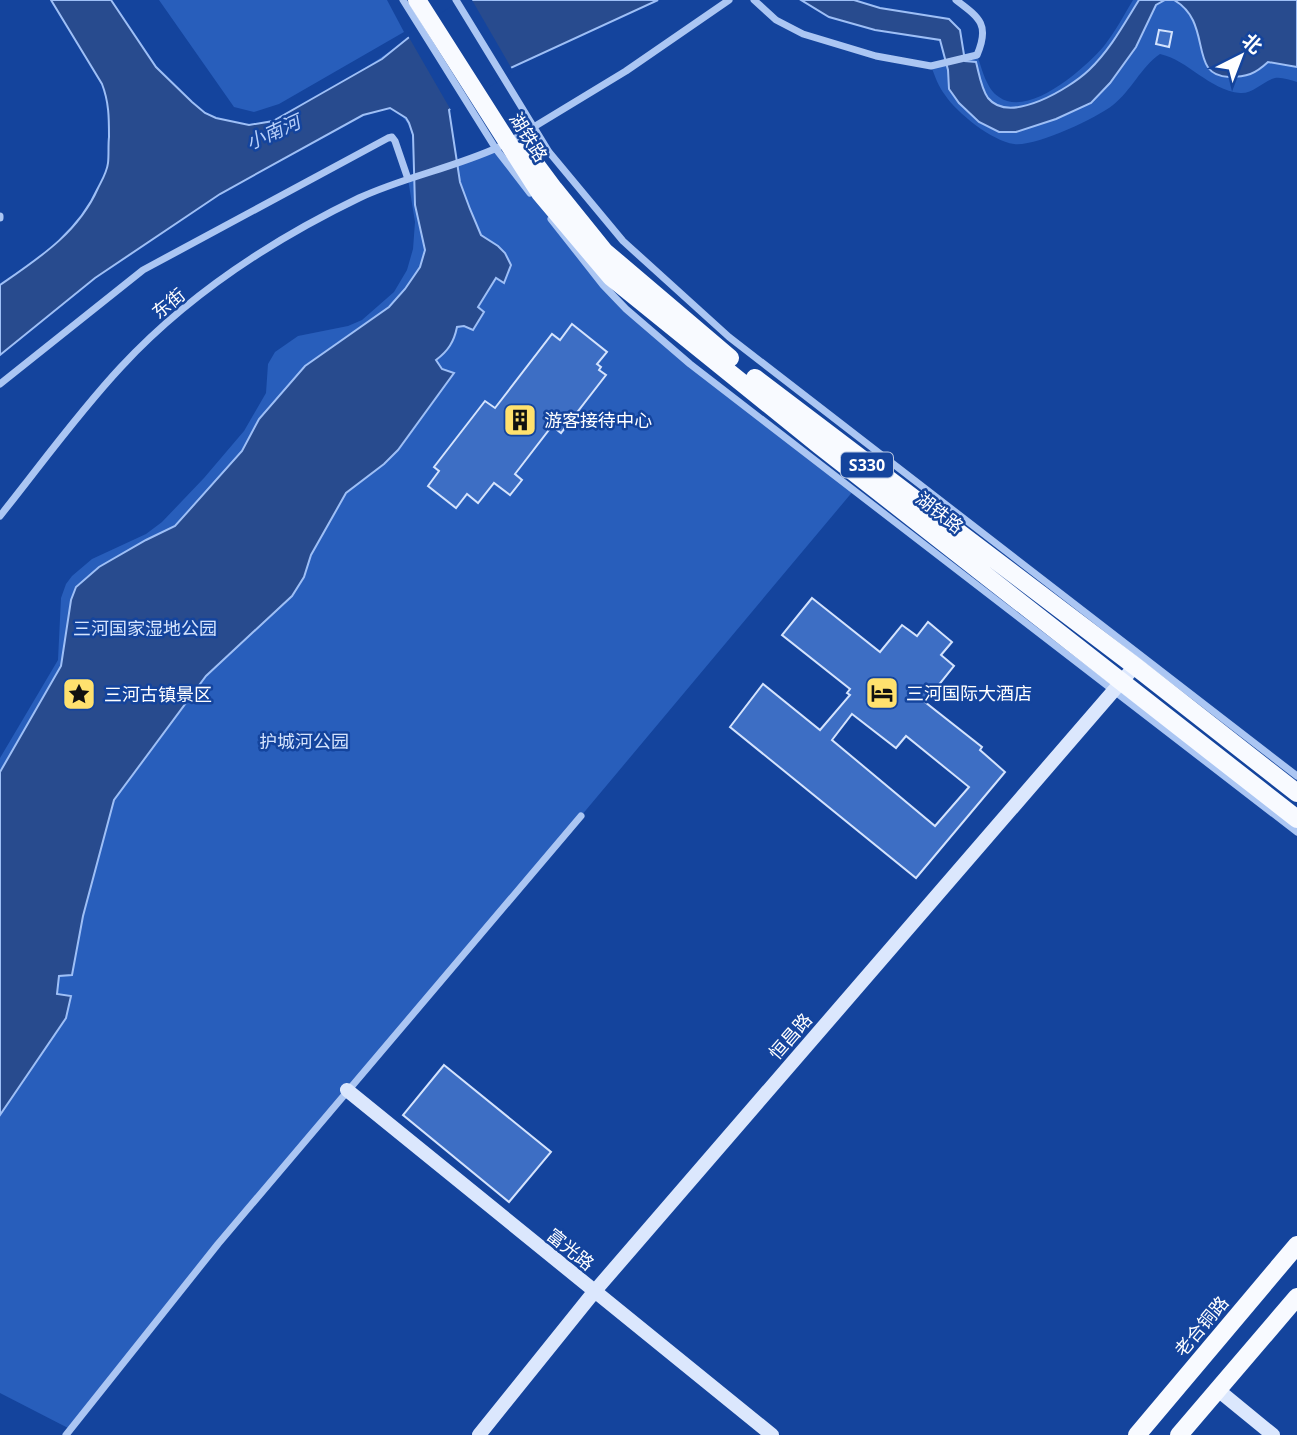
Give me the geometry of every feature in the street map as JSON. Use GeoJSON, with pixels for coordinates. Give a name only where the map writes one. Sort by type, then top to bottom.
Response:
{"type":"FeatureCollection","features":[{"type":"Feature","properties":{"kind":"main road","name":"湖铁路"},"geometry":{"type":"LineString","coordinates":[[415,3],[479,88],[507,143],[540,194],[611,277],[1118,686],[1297,819]]}},
{"type":"Feature","properties":{"kind":"main road","name":"湖铁路"},"geometry":{"type":"LineString","coordinates":[[507,143],[554,189],[604,251],[739,366],[1135,666],[1297,793]]}},
{"type":"Feature","properties":{"kind":"main road","name":"老合铜路"},"geometry":{"type":"LineString","coordinates":[[1137,1435],[1297,1245]]}},
{"type":"Feature","properties":{"kind":"main road"},"geometry":{"type":"LineString","coordinates":[[1180,1435],[1297,1297]]}},
{"type":"Feature","properties":{"kind":"street"},"geometry":{"type":"LineString","coordinates":[[456,0],[549,152],[623,242],[729,337],[1297,776]]}},
{"type":"Feature","properties":{"kind":"street","name":"东街"},"geometry":{"type":"LineString","coordinates":[[0,516],[121,367],[169,321],[259,252],[360,198],[408,179],[470,160],[507,143],[626,71],[729,0]]}},
{"type":"Feature","properties":{"kind":"street"},"geometry":{"type":"LineString","coordinates":[[754,0],[776,20],[803,34],[876,56],[931,66],[977,54],[984,38],[984,30],[978,20],[956,0]]}},
{"type":"Feature","properties":{"kind":"street"},"geometry":{"type":"LineString","coordinates":[[415,3],[470,107],[507,143]]}},
{"type":"Feature","properties":{"kind":"street"},"geometry":{"type":"LineString","coordinates":[[0,384],[143,270],[388,138],[392,137],[395,141],[408,179]]}},
{"type":"Feature","properties":{"kind":"street","name":"恒昌路"},"geometry":{"type":"LineString","coordinates":[[479,1435],[594,1292],[1135,666]]}},
{"type":"Feature","properties":{"kind":"street"},"geometry":{"type":"LineString","coordinates":[[1118,686],[1297,832]]}},
{"type":"Feature","properties":{"kind":"street"},"geometry":{"type":"LineString","coordinates":[[66,1435],[218,1244],[581,816]]}},
{"type":"Feature","properties":{"kind":"street","name":"富光路"},"geometry":{"type":"LineString","coordinates":[[347,1090],[772,1435]]}},
{"type":"Feature","properties":{"kind":"street"},"geometry":{"type":"LineString","coordinates":[[1218,1390],[1273,1435]]}},
{"type":"Feature","properties":{"kind":"green space","name":"护城河公园"},"geometry":{"type":"Polygon","coordinates":[[[51,0],[111,0],[140,43],[176,88],[197,106],[219,119],[244,125],[270,122],[288,114],[408,38],[658,0],[506,70],[449,109],[457,164],[496,149],[626,309],[854,490],[347,1090],[70,1429],[0,1393],[0,758],[58,660],[61,598],[72,576],[92,559],[146,534],[162,522],[204,478],[244,431],[266,393],[268,364],[275,352],[298,336],[348,326],[362,320],[394,292],[407,270],[413,249],[415,222],[408,179],[414,177],[411,129],[400,114],[390,108],[363,115],[220,194],[95,278],[0,355],[0,285],[43,254],[68,231],[90,204],[107,170],[109,117],[102,84],[51,0]]]}},
{"type":"Feature","properties":{"kind":"green space"},"geometry":{"type":"Polygon","coordinates":[[[159,0],[387,0],[404,32],[279,104],[254,112],[234,107],[159,0]]]}},
{"type":"Feature","properties":{"kind":"green space"},"geometry":{"type":"Polygon","coordinates":[[[1133,0],[1297,0],[1297,82],[1275,78],[1249,92],[1229,91],[1180,62],[1160,54],[1147,65],[1119,99],[1104,111],[1050,137],[1014,144],[986,132],[958,110],[943,92],[931,66],[977,55],[985,78],[999,97],[1011,102],[1026,101],[1056,88],[1096,55],[1108,41],[1133,0]]]}},
{"type":"Feature","properties":{"kind":"water","name":"三河国家湿地公园"},"geometry":{"type":"Polygon","coordinates":[[[51,0],[111,0],[156,67],[192,102],[216,118],[249,125],[273,121],[382,59],[408,38],[468,0],[658,0],[506,70],[449,110],[460,182],[470,209],[481,235],[505,253],[511,265],[504,283],[496,278],[478,307],[484,312],[473,330],[464,326],[457,327],[450,346],[436,360],[442,369],[454,373],[398,450],[346,493],[311,555],[304,577],[292,596],[206,676],[114,800],[83,916],[72,975],[59,976],[57,994],[71,996],[66,1018],[0,1115],[0,772],[61,666],[71,600],[76,587],[99,567],[175,526],[242,451],[259,419],[305,366],[389,307],[420,267],[425,250],[415,205],[413,135],[406,118],[390,108],[363,115],[220,194],[95,278],[0,355],[0,285],[43,254],[68,231],[90,204],[107,170],[109,117],[102,84],[51,0]]]}},
{"type":"Feature","properties":{"kind":"water"},"geometry":{"type":"Polygon","coordinates":[[[801,0],[854,0],[880,8],[949,19],[960,30],[965,61],[976,62],[988,98],[998,105],[1010,108],[1040,101],[1068,86],[1104,54],[1139,0],[1165,0],[1156,5],[1136,47],[1110,83],[1091,103],[1056,119],[1016,132],[999,132],[979,122],[949,89],[948,70],[940,40],[875,30],[829,17],[801,0]]]}},
{"type":"Feature","properties":{"kind":"water"},"geometry":{"type":"Polygon","coordinates":[[[1174,0],[1297,0],[1297,67],[1268,62],[1246,75],[1229,77],[1216,74],[1208,68],[1194,22],[1186,10],[1174,0]]]}},
{"type":"Feature","properties":{"kind":"pier"},"geometry":{"type":"Polygon","coordinates":[[[462,0],[472,0],[513,71],[452,112],[407,34],[462,0]]]}},
{"type":"Feature","properties":{"kind":"building"},"geometry":{"type":"Polygon","coordinates":[[[1159,30],[1172,32],[1169,47],[1156,44],[1159,30]]]}},
{"type":"Feature","properties":{"kind":"building","name":"游客接待中心"},"geometry":{"type":"Polygon","coordinates":[[[572,324],[607,352],[597,364],[601,367],[599,370],[606,375],[561,433],[552,426],[515,474],[522,480],[510,495],[494,483],[478,503],[467,494],[456,508],[428,486],[439,471],[434,467],[485,401],[495,408],[552,334],[560,340],[572,324]]]}},
{"type":"Feature","properties":{"kind":"building"},"geometry":{"type":"Polygon","coordinates":[[[812,598],[880,652],[902,625],[917,636],[928,622],[952,642],[941,655],[954,666],[925,702],[982,747],[980,750],[1005,772],[916,878],[730,727],[763,684],[820,730],[850,695],[847,693],[850,689],[782,635],[812,598]],[[852,714],[832,740],[935,826],[969,787],[906,736],[896,748],[852,714]]]}},
{"type":"Feature","properties":{"kind":"building"},"geometry":{"type":"Polygon","coordinates":[[[444,1065],[551,1152],[509,1202],[403,1115],[444,1065]]]}},
{"type":"Feature","properties":{"kind":"place","name":"游客接待中心"},"geometry":{"type":"Point","coordinates":[520,420]}},
{"type":"Feature","properties":{"kind":"place","name":"三河国际大酒店"},"geometry":{"type":"Point","coordinates":[882,693]}},
{"type":"Feature","properties":{"kind":"place","name":"三河古镇景区"},"geometry":{"type":"Point","coordinates":[79,694]}},
{"type":"Feature","properties":{"kind":"water label","name":"小南河"},"geometry":{"type":"Point","coordinates":[273,132]}}]}
